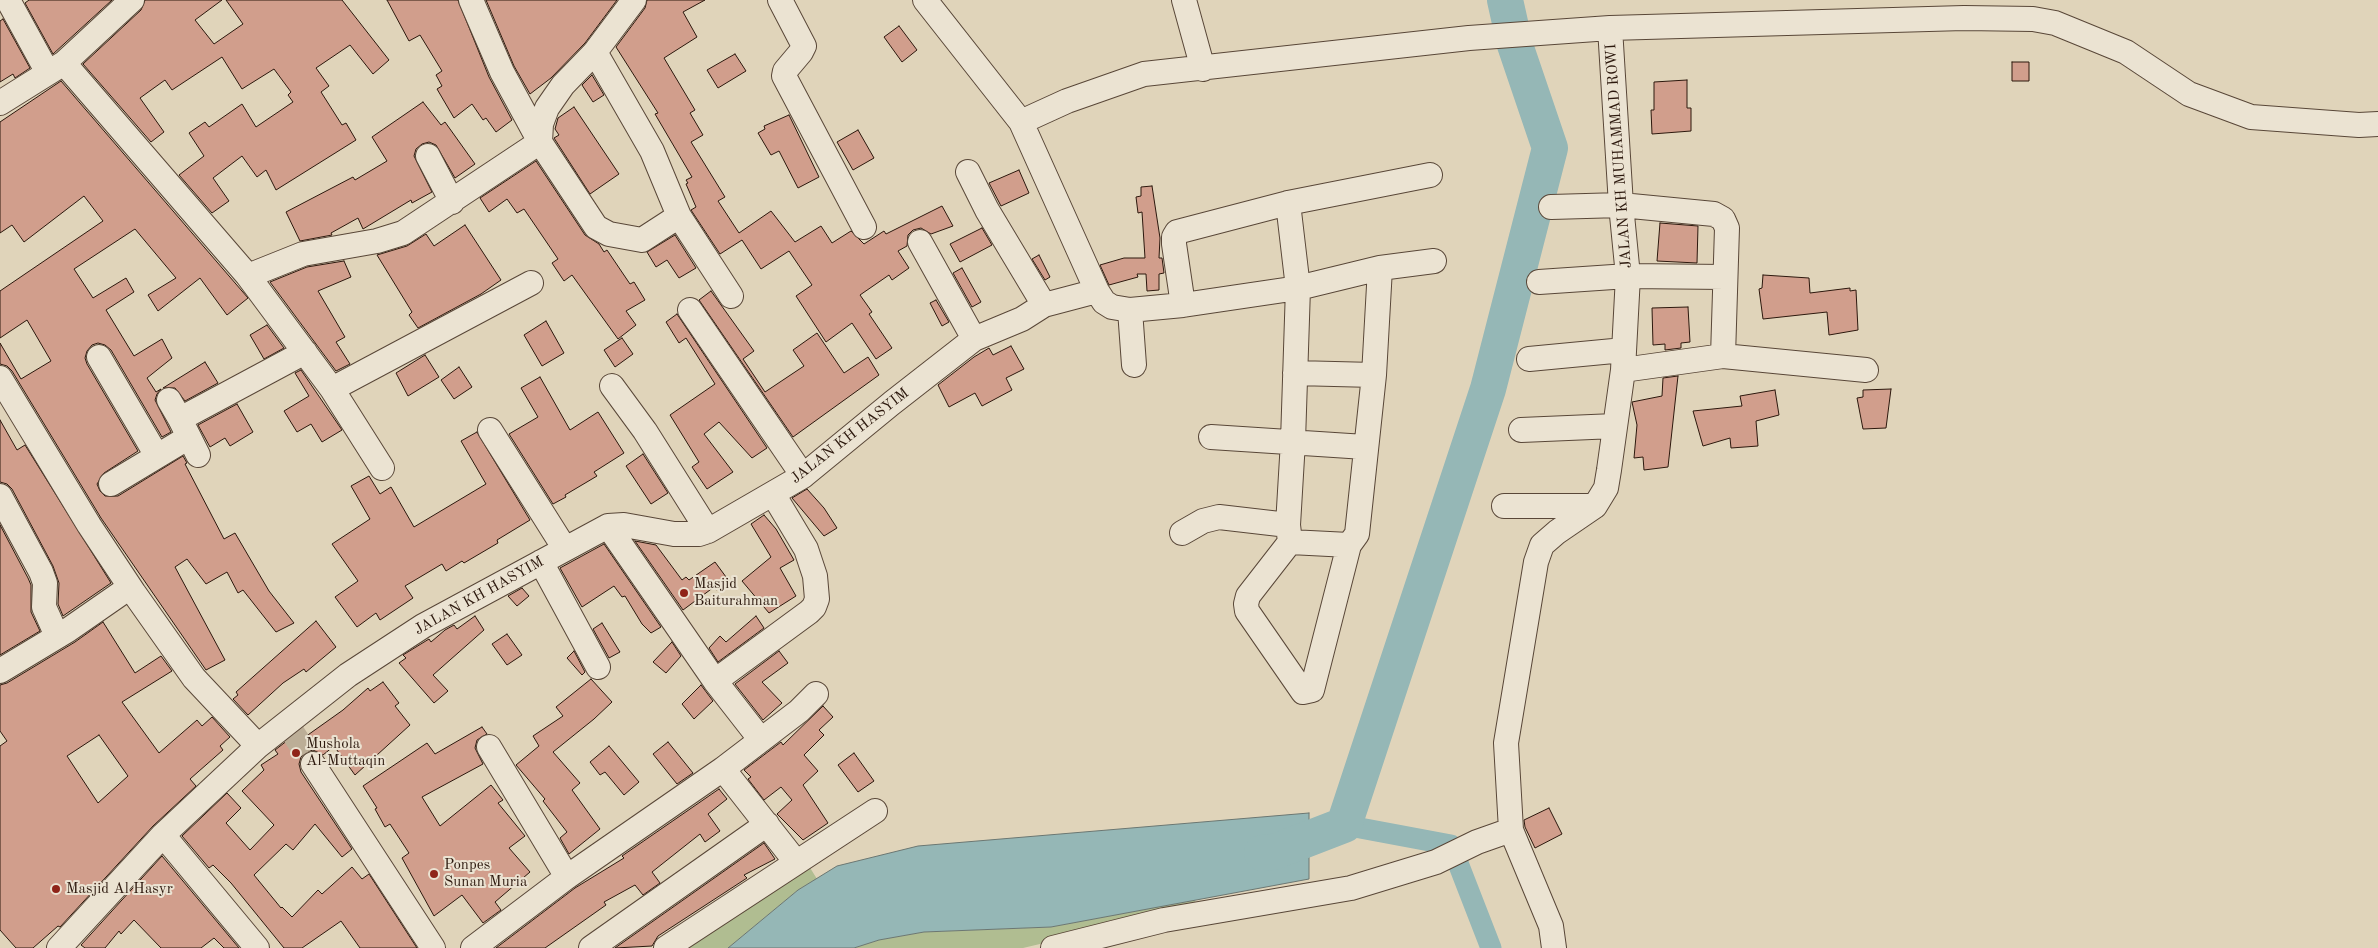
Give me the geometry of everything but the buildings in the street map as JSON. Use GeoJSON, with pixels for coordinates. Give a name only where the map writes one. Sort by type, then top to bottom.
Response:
{"type":"FeatureCollection","features":[{"type":"Feature","properties":{"kind":"street"},"geometry":{"type":"LineString","coordinates":[[8,0],[56,68],[248,276],[332,389],[382,468]]}},
{"type":"Feature","properties":{"kind":"street"},"geometry":{"type":"LineString","coordinates":[[0,103],[56,68],[132,0]]}},
{"type":"Feature","properties":{"kind":"street"},"geometry":{"type":"LineString","coordinates":[[471,0],[502,72],[540,142],[596,227],[602,232],[630,240],[642,240],[679,216]]}},
{"type":"Feature","properties":{"kind":"street"},"geometry":{"type":"LineString","coordinates":[[248,276],[304,254],[377,241],[404,233],[540,142],[542,124],[547,108],[563,85],[595,52],[634,0]]}},
{"type":"Feature","properties":{"kind":"street"},"geometry":{"type":"LineString","coordinates":[[780,0],[804,46],[802,52],[784,71],[784,76],[864,226]]}},
{"type":"Feature","properties":{"kind":"street"},"geometry":{"type":"LineString","coordinates":[[1184,0],[1203,69]]}},
{"type":"Feature","properties":{"kind":"street"},"geometry":{"type":"LineString","coordinates":[[929,2],[1021,122],[1097,290],[1108,304],[1130,310],[1183,305],[1298,288],[1380,268],[1434,261]]}},
{"type":"Feature","properties":{"kind":"street","name":"JALAN KH MUHAMMAD ROWI"},"geometry":{"type":"LineString","coordinates":[[1554,948],[1551,926],[1511,830],[1506,743],[1536,562],[1542,545],[1557,532],[1595,506],[1606,488],[1624,360],[1628,276],[1621,205],[1610,28],[1964,18],[2033,19],[2055,23],[2126,52],[2189,94],[2251,117],[2360,125],[2378,124]]}},
{"type":"Feature","properties":{"kind":"street"},"geometry":{"type":"LineString","coordinates":[[1021,122],[1067,101],[1144,74],[1203,69],[1469,38],[1610,28]]}},
{"type":"Feature","properties":{"kind":"street"},"geometry":{"type":"LineString","coordinates":[[595,52],[652,151],[679,216],[732,296]]}},
{"type":"Feature","properties":{"kind":"street"},"geometry":{"type":"LineString","coordinates":[[428,156],[452,202]]}},
{"type":"Feature","properties":{"kind":"street"},"geometry":{"type":"LineString","coordinates":[[968,172],[987,210],[1044,305]]}},
{"type":"Feature","properties":{"kind":"street"},"geometry":{"type":"LineString","coordinates":[[1183,305],[1174,244],[1175,233],[1288,203],[1430,175]]}},
{"type":"Feature","properties":{"kind":"street"},"geometry":{"type":"LineString","coordinates":[[1288,203],[1298,288],[1289,534],[1248,596],[1246,604],[1247,611],[1298,687],[1307,692],[1312,690],[1350,545],[1357,534],[1359,525],[1374,375],[1380,268]]}},
{"type":"Feature","properties":{"kind":"street"},"geometry":{"type":"LineString","coordinates":[[1551,208],[1621,205],[1714,214],[1723,219],[1727,228],[1723,356]]}},
{"type":"Feature","properties":{"kind":"street"},"geometry":{"type":"LineString","coordinates":[[920,242],[974,339]]}},
{"type":"Feature","properties":{"kind":"street"},"geometry":{"type":"LineString","coordinates":[[1539,282],[1628,276],[1725,277]]}},
{"type":"Feature","properties":{"kind":"street"},"geometry":{"type":"LineString","coordinates":[[332,389],[531,283]]}},
{"type":"Feature","properties":{"kind":"street","name":"JALAN KH HASYIM"},"geometry":{"type":"LineString","coordinates":[[59,948],[163,835],[258,746],[291,729],[348,675],[414,632],[608,526],[624,525],[674,534],[699,534],[708,531],[803,476],[974,339],[1022,319],[1044,305],[1097,290]]}},
{"type":"Feature","properties":{"kind":"street"},"geometry":{"type":"LineString","coordinates":[[690,310],[803,476]]}},
{"type":"Feature","properties":{"kind":"street"},"geometry":{"type":"LineString","coordinates":[[1130,310],[1134,365]]}},
{"type":"Feature","properties":{"kind":"street"},"geometry":{"type":"LineString","coordinates":[[112,484],[157,456],[184,428],[305,352]]}},
{"type":"Feature","properties":{"kind":"street"},"geometry":{"type":"LineString","coordinates":[[1529,359],[1624,360],[1723,356],[1866,370]]}},
{"type":"Feature","properties":{"kind":"street"},"geometry":{"type":"LineString","coordinates":[[99,357],[157,456]]}},
{"type":"Feature","properties":{"kind":"street"},"geometry":{"type":"LineString","coordinates":[[1295,373],[1374,375]]}},
{"type":"Feature","properties":{"kind":"street"},"geometry":{"type":"LineString","coordinates":[[0,378],[89,525],[130,587],[194,678],[258,746]]}},
{"type":"Feature","properties":{"kind":"street"},"geometry":{"type":"LineString","coordinates":[[612,386],[645,431],[708,531]]}},
{"type":"Feature","properties":{"kind":"street"},"geometry":{"type":"LineString","coordinates":[[1521,430],[1615,426]]}},
{"type":"Feature","properties":{"kind":"street"},"geometry":{"type":"LineString","coordinates":[[490,430],[564,549]]}},
{"type":"Feature","properties":{"kind":"street"},"geometry":{"type":"LineString","coordinates":[[1211,437],[1366,447]]}},
{"type":"Feature","properties":{"kind":"street"},"geometry":{"type":"LineString","coordinates":[[715,681],[809,612],[814,607],[817,599],[815,576],[806,549],[773,494]]}},
{"type":"Feature","properties":{"kind":"street"},"geometry":{"type":"LineString","coordinates":[[0,496],[42,572],[45,583],[44,607],[57,636]]}},
{"type":"Feature","properties":{"kind":"street"},"geometry":{"type":"LineString","coordinates":[[1504,506],[1595,506]]}},
{"type":"Feature","properties":{"kind":"street"},"geometry":{"type":"LineString","coordinates":[[1182,533],[1203,521],[1219,517],[1289,534],[1350,545]]}},
{"type":"Feature","properties":{"kind":"street"},"geometry":{"type":"LineString","coordinates":[[608,526],[715,681],[761,740]]}},
{"type":"Feature","properties":{"kind":"street"},"geometry":{"type":"LineString","coordinates":[[541,562],[598,667]]}},
{"type":"Feature","properties":{"kind":"street"},"geometry":{"type":"LineString","coordinates":[[0,671],[57,636],[130,587]]}},
{"type":"Feature","properties":{"kind":"street"},"geometry":{"type":"LineString","coordinates":[[472,948],[567,877],[723,768],[799,712],[816,694]]}},
{"type":"Feature","properties":{"kind":"street"},"geometry":{"type":"LineString","coordinates":[[489,747],[567,877]]}},
{"type":"Feature","properties":{"kind":"street"},"geometry":{"type":"LineString","coordinates":[[313,764],[433,948]]}},
{"type":"Feature","properties":{"kind":"street"},"geometry":{"type":"LineString","coordinates":[[723,768],[796,862]]}},
{"type":"Feature","properties":{"kind":"street"},"geometry":{"type":"LineString","coordinates":[[666,948],[875,811]]}},
{"type":"Feature","properties":{"kind":"street"},"geometry":{"type":"LineString","coordinates":[[591,948],[767,824]]}},
{"type":"Feature","properties":{"kind":"street"},"geometry":{"type":"LineString","coordinates":[[1053,948],[1164,920],[1350,888],[1436,862],[1477,842],[1511,830]]}},
{"type":"Feature","properties":{"kind":"street"},"geometry":{"type":"LineString","coordinates":[[163,835],[257,948]]}},
{"type":"Feature","properties":{"kind":"green space"},"geometry":{"type":"Polygon","coordinates":[[[804,858],[817,879],[798,890],[728,948],[673,948],[804,858]]]}},
{"type":"Feature","properties":{"kind":"green space"},"geometry":{"type":"Polygon","coordinates":[[[1195,900],[1196,907],[1023,948],[854,948],[879,940],[924,932],[1051,927],[1195,900]]]}},
{"type":"Feature","properties":{"kind":"water"},"geometry":{"type":"Polygon","coordinates":[[[1309,813],[1309,879],[1051,927],[924,932],[879,940],[854,948],[728,948],[798,890],[837,866],[918,846],[1309,813]]]}},
{"type":"Feature","properties":{"kind":"waterway"},"geometry":{"type":"LineString","coordinates":[[1262,853],[1274,852],[1344,825],[1488,389],[1550,148],[1515,45],[1505,0]]}},
{"type":"Feature","properties":{"kind":"waterway"},"geometry":{"type":"LineString","coordinates":[[1344,825],[1451,845],[1491,948]]}},
{"type":"Feature","properties":{"kind":"tunnel"},"geometry":{"type":"LineString","coordinates":[[293,733],[313,764]]}},
{"type":"Feature","properties":{"kind":"place","name":"Masjid Baiturahman"},"geometry":{"type":"Point","coordinates":[684,593]}},
{"type":"Feature","properties":{"kind":"place","name":"Mushola Al-Muttaqin"},"geometry":{"type":"Point","coordinates":[296,753]}},
{"type":"Feature","properties":{"kind":"place","name":"Ponpes Sunan Muria"},"geometry":{"type":"Point","coordinates":[434,874]}},
{"type":"Feature","properties":{"kind":"place","name":"Masjid Al Hasyr"},"geometry":{"type":"Point","coordinates":[56,889]}}]}
